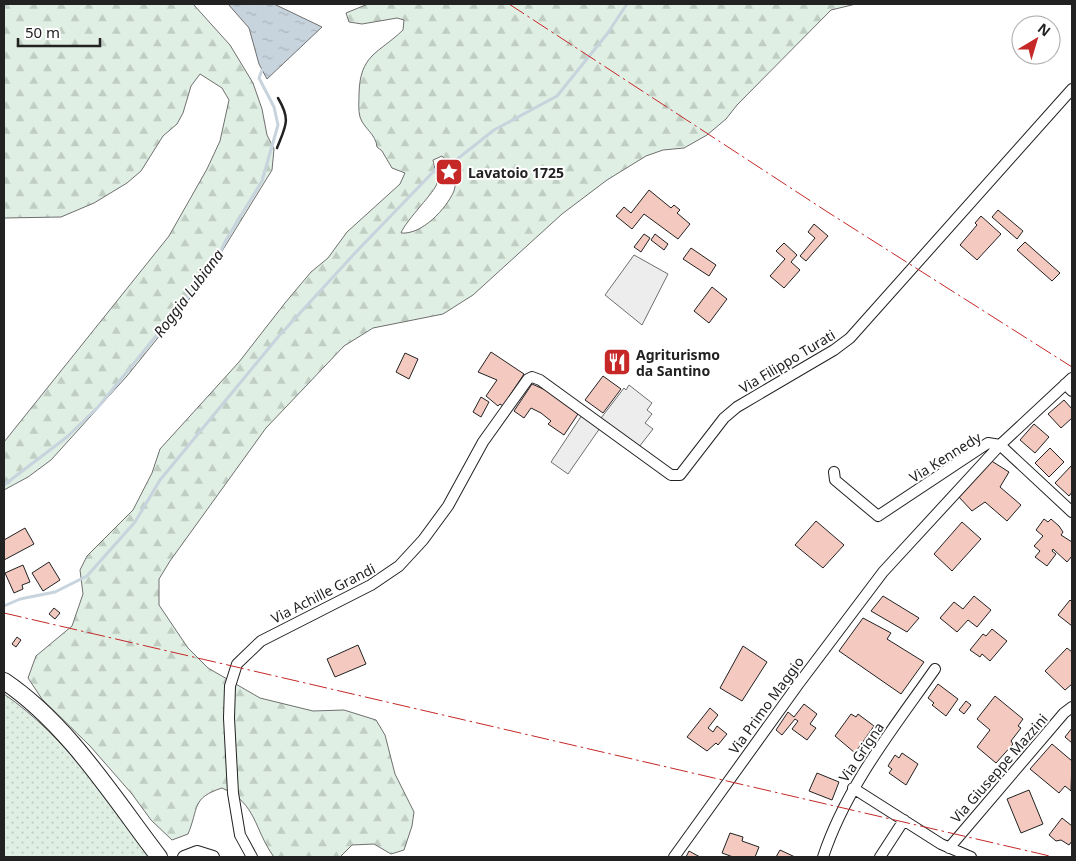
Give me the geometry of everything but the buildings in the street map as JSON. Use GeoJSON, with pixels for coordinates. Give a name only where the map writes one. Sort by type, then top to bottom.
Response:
{"type":"FeatureCollection","features":[{"type":"Feature","properties":{"kind":"main road"},"geometry":{"type":"LineString","coordinates":[[4,682],[25,696],[75,748],[159,857]]}},
{"type":"Feature","properties":{"kind":"street","name":"Via Filippo Turati"},"geometry":{"type":"LineString","coordinates":[[528,379],[532,377],[540,380],[671,476],[680,475],[724,418],[737,407],[834,350],[850,338],[1072,89]]}},
{"type":"Feature","properties":{"kind":"street","name":"Via Achille Grandi"},"geometry":{"type":"LineString","coordinates":[[252,857],[240,835],[234,793],[229,718],[230,686],[237,664],[261,641],[371,586],[407,558],[448,506],[483,442],[528,379]]}},
{"type":"Feature","properties":{"kind":"street","name":"Via Primo Maggio"},"geometry":{"type":"LineString","coordinates":[[674,857],[797,686],[883,572],[1000,445],[1070,384]]}},
{"type":"Feature","properties":{"kind":"street","name":"Via Kennedy"},"geometry":{"type":"LineString","coordinates":[[834,472],[834,480],[878,516],[988,443],[1000,445],[1072,512]]}},
{"type":"Feature","properties":{"kind":"street","name":"Via Grigna"},"geometry":{"type":"LineString","coordinates":[[823,857],[836,820],[853,788],[935,669]]}},
{"type":"Feature","properties":{"kind":"street","name":"Via Giuseppe Mazzini"},"geometry":{"type":"LineString","coordinates":[[949,848],[1064,713],[1072,707]]}},
{"type":"Feature","properties":{"kind":"street"},"geometry":{"type":"LineString","coordinates":[[853,788],[949,848],[971,857]]}},
{"type":"Feature","properties":{"kind":"street"},"geometry":{"type":"LineString","coordinates":[[880,857],[904,820]]}},
{"type":"Feature","properties":{"kind":"street"},"geometry":{"type":"LineString","coordinates":[[184,857],[197,852],[213,857]]}},
{"type":"Feature","properties":{"kind":"green space"},"geometry":{"type":"Polygon","coordinates":[[[4,4],[193,4],[230,45],[253,83],[262,109],[267,135],[274,149],[272,170],[203,282],[127,376],[51,460],[28,477],[4,490],[4,442],[169,236],[207,169],[220,141],[229,100],[222,88],[200,74],[191,86],[183,113],[177,124],[163,136],[141,171],[127,183],[94,203],[61,217],[4,218],[4,4]]]}},
{"type":"Feature","properties":{"kind":"green space"},"geometry":{"type":"Polygon","coordinates":[[[368,4],[856,4],[831,10],[737,105],[726,119],[707,135],[684,148],[663,150],[646,156],[607,180],[562,214],[473,295],[443,314],[373,328],[344,346],[266,428],[170,561],[159,579],[159,605],[188,648],[208,668],[260,698],[313,711],[344,710],[376,720],[385,735],[395,774],[414,812],[412,826],[404,850],[391,854],[374,844],[352,845],[340,857],[274,857],[267,847],[249,809],[233,794],[222,788],[201,800],[188,834],[172,840],[151,820],[132,794],[90,746],[42,699],[28,678],[36,656],[72,626],[83,594],[80,570],[87,556],[133,510],[152,473],[160,449],[239,362],[285,303],[311,272],[328,258],[347,232],[400,184],[405,173],[392,168],[382,151],[377,147],[376,142],[360,117],[359,103],[360,81],[367,62],[378,50],[403,30],[404,20],[397,18],[362,24],[349,22],[346,13],[368,4]],[[442,156],[433,160],[437,183],[401,233],[417,230],[439,213],[454,191],[455,171],[442,156]]]}},
{"type":"Feature","properties":{"kind":"green space"},"geometry":{"type":"Polygon","coordinates":[[[4,694],[47,729],[66,749],[101,791],[151,857],[4,857],[4,694]]]}},
{"type":"Feature","properties":{"kind":"shaded area"},"geometry":{"type":"Polygon","coordinates":[[[634,255],[668,274],[642,325],[605,295],[634,255]]]}},
{"type":"Feature","properties":{"kind":"shaded area"},"geometry":{"type":"Polygon","coordinates":[[[629,385],[652,403],[647,410],[652,414],[645,423],[653,429],[639,447],[601,418],[624,388],[626,390],[629,385]]]}},
{"type":"Feature","properties":{"kind":"shaded area"},"geometry":{"type":"Polygon","coordinates":[[[582,415],[600,428],[568,474],[551,462],[582,415]]]}},
{"type":"Feature","properties":{"kind":"water"},"geometry":{"type":"Polygon","coordinates":[[[228,4],[274,4],[322,27],[267,79],[259,64],[249,28],[228,4]]]}},
{"type":"Feature","properties":{"kind":"waterway"},"geometry":{"type":"LineString","coordinates":[[451,164],[494,130],[557,96],[607,34],[627,4]]}},
{"type":"Feature","properties":{"kind":"waterway","name":"Roggia Lubiana"},"geometry":{"type":"LineString","coordinates":[[4,485],[67,437],[99,406],[214,265],[226,240],[262,181],[278,125],[274,107],[259,78],[262,70]]}},
{"type":"Feature","properties":{"kind":"waterway"},"geometry":{"type":"LineString","coordinates":[[4,606],[20,599],[55,592],[87,576],[135,522],[160,480],[278,337],[436,169]]}},
{"type":"Feature","properties":{"kind":"wall"},"geometry":{"type":"LineString","coordinates":[[277,148],[286,123],[285,112],[278,98]]}},
{"type":"Feature","properties":{"kind":"power"},"geometry":{"type":"LineString","coordinates":[[509,4],[826,211],[1072,367]]}},
{"type":"Feature","properties":{"kind":"power"},"geometry":{"type":"LineString","coordinates":[[4,613],[1054,857]]}},
{"type":"Feature","properties":{"kind":"place","name":"Lavatoio 1725"},"geometry":{"type":"Point","coordinates":[449,172]}},
{"type":"Feature","properties":{"kind":"place","name":"Agriturismo da Santino"},"geometry":{"type":"Point","coordinates":[617,362]}}]}
